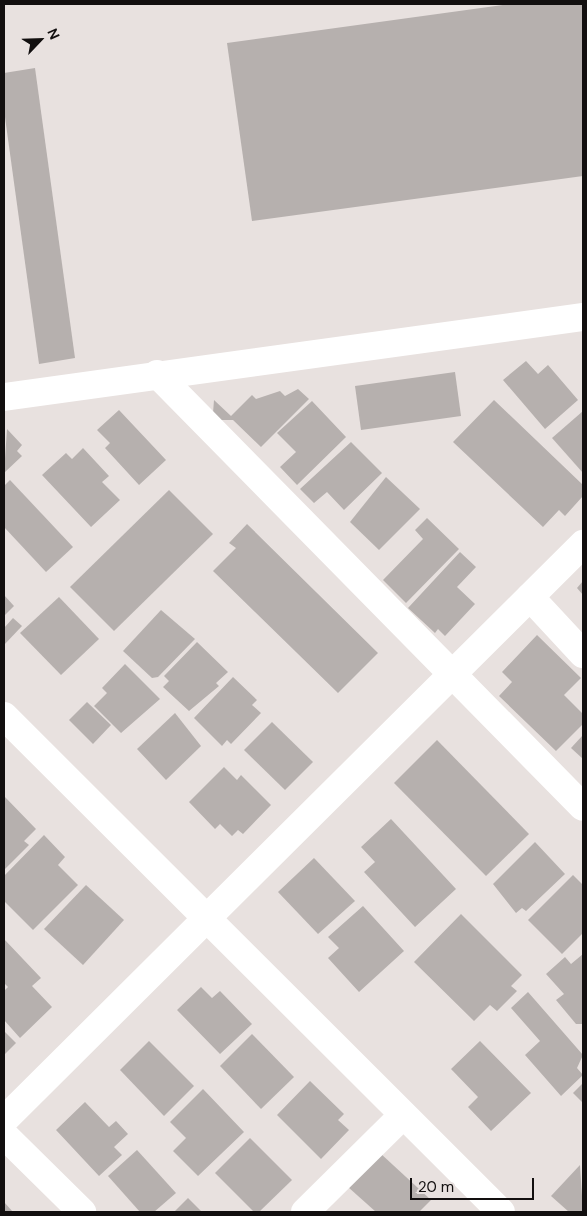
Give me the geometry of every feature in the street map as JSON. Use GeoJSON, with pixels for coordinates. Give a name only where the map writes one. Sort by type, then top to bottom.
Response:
{"type":"FeatureCollection","features":[{"type":"Feature","properties":{"kind":"street"},"geometry":{"type":"LineString","coordinates":[[4,397],[157,374],[583,317]]}},
{"type":"Feature","properties":{"kind":"street"},"geometry":{"type":"LineString","coordinates":[[157,374],[583,807]]}},
{"type":"Feature","properties":{"kind":"street"},"geometry":{"type":"LineString","coordinates":[[4,1120],[583,544]]}},
{"type":"Feature","properties":{"kind":"street"},"geometry":{"type":"LineString","coordinates":[[530,597],[583,654]]}},
{"type":"Feature","properties":{"kind":"street"},"geometry":{"type":"LineString","coordinates":[[4,716],[501,1212]]}},
{"type":"Feature","properties":{"kind":"street"},"geometry":{"type":"LineString","coordinates":[[305,1212],[403,1115]]}},
{"type":"Feature","properties":{"kind":"street"},"geometry":{"type":"LineString","coordinates":[[4,1135],[82,1212]]}},
{"type":"Feature","properties":{"kind":"building"},"geometry":{"type":"Polygon","coordinates":[[[510,4],[583,4],[583,176],[252,221],[227,43],[510,4]]]}},
{"type":"Feature","properties":{"kind":"building"},"geometry":{"type":"Polygon","coordinates":[[[35,68],[75,358],[39,364],[4,110],[4,73],[35,68]]]}},
{"type":"Feature","properties":{"kind":"building"},"geometry":{"type":"Polygon","coordinates":[[[526,361],[538,374],[548,365],[578,400],[545,429],[503,380],[526,361]]]}},
{"type":"Feature","properties":{"kind":"building"},"geometry":{"type":"Polygon","coordinates":[[[455,372],[461,416],[361,430],[355,386],[455,372]]]}},
{"type":"Feature","properties":{"kind":"building"},"geometry":{"type":"Polygon","coordinates":[[[298,389],[309,399],[261,447],[233,420],[218,420],[213,413],[214,400],[231,416],[252,395],[256,399],[280,391],[285,396],[298,389]]]}},
{"type":"Feature","properties":{"kind":"building"},"geometry":{"type":"Polygon","coordinates":[[[494,400],[583,485],[583,496],[565,516],[559,510],[543,527],[453,442],[494,400]]]}},
{"type":"Feature","properties":{"kind":"building"},"geometry":{"type":"Polygon","coordinates":[[[312,401],[346,437],[297,485],[280,467],[296,452],[277,433],[312,401]]]}},
{"type":"Feature","properties":{"kind":"building"},"geometry":{"type":"Polygon","coordinates":[[[119,410],[166,460],[139,485],[105,448],[110,443],[97,430],[119,410]]]}},
{"type":"Feature","properties":{"kind":"building"},"geometry":{"type":"Polygon","coordinates":[[[583,411],[583,473],[552,438],[583,411]]]}},
{"type":"Feature","properties":{"kind":"building"},"geometry":{"type":"Polygon","coordinates":[[[7,429],[22,445],[17,451],[22,456],[4,473],[7,429]]]}},
{"type":"Feature","properties":{"kind":"building"},"geometry":{"type":"Polygon","coordinates":[[[351,442],[382,473],[344,510],[327,492],[314,503],[300,489],[351,442]]]}},
{"type":"Feature","properties":{"kind":"building"},"geometry":{"type":"Polygon","coordinates":[[[83,448],[109,476],[102,482],[120,500],[91,527],[42,475],[66,453],[72,459],[83,448]]]}},
{"type":"Feature","properties":{"kind":"building"},"geometry":{"type":"Polygon","coordinates":[[[386,477],[420,509],[379,550],[350,522],[386,477]]]}},
{"type":"Feature","properties":{"kind":"building"},"geometry":{"type":"Polygon","coordinates":[[[10,480],[73,547],[46,572],[4,527],[4,486],[10,480]]]}},
{"type":"Feature","properties":{"kind":"building"},"geometry":{"type":"Polygon","coordinates":[[[169,490],[213,534],[114,631],[70,587],[169,490]]]}},
{"type":"Feature","properties":{"kind":"building"},"geometry":{"type":"Polygon","coordinates":[[[427,518],[459,549],[406,603],[383,580],[423,539],[415,530],[427,518]]]}},
{"type":"Feature","properties":{"kind":"building"},"geometry":{"type":"Polygon","coordinates":[[[247,524],[378,653],[338,693],[213,571],[236,548],[229,543],[247,524]]]}},
{"type":"Feature","properties":{"kind":"building"},"geometry":{"type":"Polygon","coordinates":[[[460,552],[476,567],[457,587],[475,604],[445,636],[438,629],[435,633],[408,608],[460,552]]]}},
{"type":"Feature","properties":{"kind":"building"},"geometry":{"type":"Polygon","coordinates":[[[583,581],[583,595],[577,588],[583,581]]]}},
{"type":"Feature","properties":{"kind":"building"},"geometry":{"type":"Polygon","coordinates":[[[4,595],[14,606],[4,616],[4,595]]]}},
{"type":"Feature","properties":{"kind":"building"},"geometry":{"type":"Polygon","coordinates":[[[59,597],[99,639],[61,675],[20,633],[59,597]]]}},
{"type":"Feature","properties":{"kind":"building"},"geometry":{"type":"Polygon","coordinates":[[[161,610],[195,639],[158,677],[152,678],[123,651],[161,610]]]}},
{"type":"Feature","properties":{"kind":"building"},"geometry":{"type":"Polygon","coordinates":[[[13,618],[22,626],[4,645],[4,628],[13,618]]]}},
{"type":"Feature","properties":{"kind":"building"},"geometry":{"type":"Polygon","coordinates":[[[537,635],[581,678],[564,695],[583,714],[583,724],[556,751],[499,696],[512,682],[502,672],[537,635]]]}},
{"type":"Feature","properties":{"kind":"building"},"geometry":{"type":"Polygon","coordinates":[[[197,642],[228,672],[216,683],[219,686],[189,711],[163,687],[169,681],[164,676],[197,642]]]}},
{"type":"Feature","properties":{"kind":"building"},"geometry":{"type":"Polygon","coordinates":[[[125,664],[160,699],[121,733],[94,706],[107,693],[102,688],[125,664]]]}},
{"type":"Feature","properties":{"kind":"building"},"geometry":{"type":"Polygon","coordinates":[[[233,677],[257,700],[252,705],[261,713],[231,744],[227,740],[222,746],[194,718],[233,677]]]}},
{"type":"Feature","properties":{"kind":"building"},"geometry":{"type":"Polygon","coordinates":[[[87,702],[111,725],[93,744],[69,720],[87,702]]]}},
{"type":"Feature","properties":{"kind":"building"},"geometry":{"type":"Polygon","coordinates":[[[175,713],[201,746],[166,780],[137,749],[175,713]]]}},
{"type":"Feature","properties":{"kind":"building"},"geometry":{"type":"Polygon","coordinates":[[[272,722],[313,762],[285,790],[244,750],[272,722]]]}},
{"type":"Feature","properties":{"kind":"building"},"geometry":{"type":"Polygon","coordinates":[[[583,735],[583,759],[571,748],[583,735]]]}},
{"type":"Feature","properties":{"kind":"building"},"geometry":{"type":"Polygon","coordinates":[[[437,740],[529,834],[486,876],[394,783],[437,740]]]}},
{"type":"Feature","properties":{"kind":"building"},"geometry":{"type":"Polygon","coordinates":[[[224,767],[237,780],[241,775],[271,805],[243,834],[238,830],[232,836],[220,824],[215,829],[189,802],[224,767]]]}},
{"type":"Feature","properties":{"kind":"building"},"geometry":{"type":"Polygon","coordinates":[[[4,796],[36,829],[24,841],[29,845],[4,870],[4,796]]]}},
{"type":"Feature","properties":{"kind":"building"},"geometry":{"type":"Polygon","coordinates":[[[391,819],[456,889],[415,927],[364,872],[375,862],[361,847],[391,819]]]}},
{"type":"Feature","properties":{"kind":"building"},"geometry":{"type":"Polygon","coordinates":[[[44,835],[65,857],[58,865],[78,885],[33,930],[4,901],[4,876],[44,835]]]}},
{"type":"Feature","properties":{"kind":"building"},"geometry":{"type":"Polygon","coordinates":[[[535,842],[565,874],[526,911],[522,908],[516,913],[493,884],[535,842]]]}},
{"type":"Feature","properties":{"kind":"building"},"geometry":{"type":"Polygon","coordinates":[[[314,858],[355,901],[318,934],[278,892],[314,858]]]}},
{"type":"Feature","properties":{"kind":"building"},"geometry":{"type":"Polygon","coordinates":[[[573,875],[583,885],[583,933],[562,954],[528,920],[573,875]]]}},
{"type":"Feature","properties":{"kind":"building"},"geometry":{"type":"Polygon","coordinates":[[[86,885],[124,920],[83,965],[44,929],[86,885]]]}},
{"type":"Feature","properties":{"kind":"building"},"geometry":{"type":"Polygon","coordinates":[[[363,906],[404,951],[359,992],[328,958],[339,948],[328,937],[363,906]]]}},
{"type":"Feature","properties":{"kind":"building"},"geometry":{"type":"Polygon","coordinates":[[[461,914],[522,975],[511,986],[517,991],[497,1011],[490,1005],[474,1021],[414,962],[461,914]]]}},
{"type":"Feature","properties":{"kind":"building"},"geometry":{"type":"Polygon","coordinates":[[[4,939],[41,978],[32,986],[52,1007],[20,1038],[4,1020],[4,991],[8,987],[4,983],[4,939]]]}},
{"type":"Feature","properties":{"kind":"building"},"geometry":{"type":"Polygon","coordinates":[[[583,954],[583,1024],[576,1024],[556,1000],[564,994],[546,974],[565,957],[571,964],[583,954]]]}},
{"type":"Feature","properties":{"kind":"building"},"geometry":{"type":"Polygon","coordinates":[[[201,987],[212,998],[220,991],[252,1024],[220,1054],[177,1010],[201,987]]]}},
{"type":"Feature","properties":{"kind":"building"},"geometry":{"type":"Polygon","coordinates":[[[528,992],[583,1055],[577,1068],[583,1075],[561,1096],[525,1055],[540,1041],[511,1008],[528,992]]]}},
{"type":"Feature","properties":{"kind":"building"},"geometry":{"type":"Polygon","coordinates":[[[4,1031],[16,1043],[4,1055],[4,1031]]]}},
{"type":"Feature","properties":{"kind":"building"},"geometry":{"type":"Polygon","coordinates":[[[252,1034],[294,1077],[261,1109],[220,1066],[252,1034]]]}},
{"type":"Feature","properties":{"kind":"building"},"geometry":{"type":"Polygon","coordinates":[[[149,1041],[194,1086],[164,1116],[120,1070],[149,1041]]]}},
{"type":"Feature","properties":{"kind":"building"},"geometry":{"type":"Polygon","coordinates":[[[480,1041],[531,1093],[491,1131],[468,1107],[478,1097],[451,1069],[480,1041]]]}},
{"type":"Feature","properties":{"kind":"building"},"geometry":{"type":"Polygon","coordinates":[[[310,1081],[344,1114],[338,1120],[349,1130],[321,1159],[277,1115],[310,1081]]]}},
{"type":"Feature","properties":{"kind":"building"},"geometry":{"type":"Polygon","coordinates":[[[583,1083],[583,1103],[573,1093],[583,1083]]]}},
{"type":"Feature","properties":{"kind":"building"},"geometry":{"type":"Polygon","coordinates":[[[203,1089],[244,1132],[198,1176],[173,1151],[186,1138],[170,1122],[203,1089]]]}},
{"type":"Feature","properties":{"kind":"building"},"geometry":{"type":"Polygon","coordinates":[[[85,1102],[109,1127],[116,1121],[128,1134],[114,1147],[122,1155],[99,1176],[56,1130],[85,1102]]]}},
{"type":"Feature","properties":{"kind":"building"},"geometry":{"type":"Polygon","coordinates":[[[250,1138],[292,1180],[259,1212],[254,1212],[215,1173],[250,1138]]]}},
{"type":"Feature","properties":{"kind":"building"},"geometry":{"type":"Polygon","coordinates":[[[137,1150],[176,1193],[154,1212],[140,1212],[108,1176],[137,1150]]]}},
{"type":"Feature","properties":{"kind":"building"},"geometry":{"type":"Polygon","coordinates":[[[380,1153],[431,1200],[419,1212],[376,1212],[348,1187],[380,1153]]]}},
{"type":"Feature","properties":{"kind":"building"},"geometry":{"type":"Polygon","coordinates":[[[580,1165],[583,1212],[569,1212],[551,1196],[580,1165]]]}},
{"type":"Feature","properties":{"kind":"building"},"geometry":{"type":"Polygon","coordinates":[[[188,1198],[202,1212],[174,1212],[188,1198]]]}},
{"type":"Feature","properties":{"kind":"building"},"geometry":{"type":"Polygon","coordinates":[[[4,1202],[13,1212],[4,1212],[4,1202]]]}}]}
